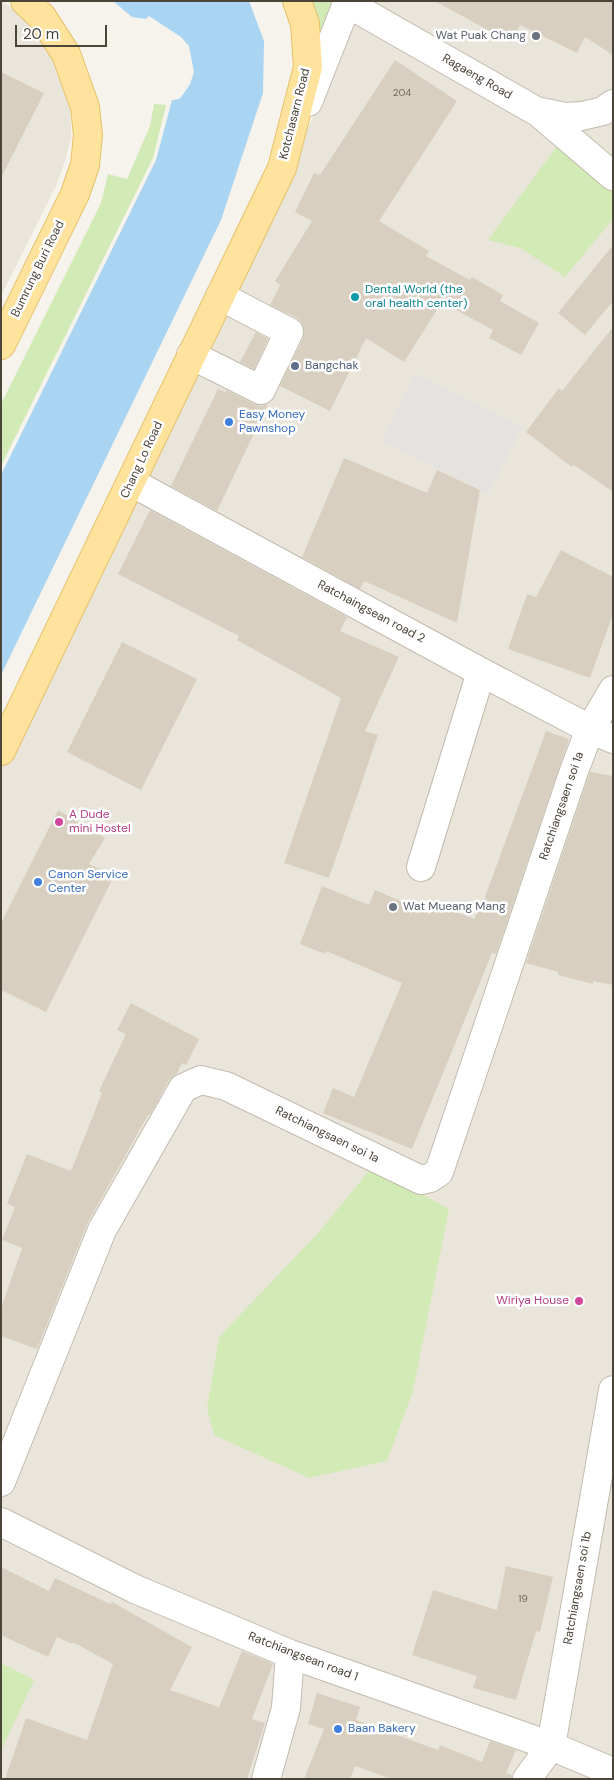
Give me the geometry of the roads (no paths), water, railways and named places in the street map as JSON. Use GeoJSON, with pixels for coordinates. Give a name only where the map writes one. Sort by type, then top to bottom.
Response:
{"type":"FeatureCollection","features":[{"type":"Feature","properties":{"kind":"main road","name":"Bumrung Buri Road"},"geometry":{"type":"LineString","coordinates":[[1,345],[76,194],[85,165],[88,135],[84,107],[66,54],[42,17],[25,1]]}},
{"type":"Feature","properties":{"kind":"main road","name":"Kotchasarn Road"},"geometry":{"type":"LineString","coordinates":[[282,168],[308,67],[306,24],[297,1]]}},
{"type":"Feature","properties":{"kind":"main road","name":"Chang Lo Road"},"geometry":{"type":"LineString","coordinates":[[1,751],[282,168]]}},
{"type":"Feature","properties":{"kind":"street"},"geometry":{"type":"LineString","coordinates":[[282,168],[348,2]]}},
{"type":"Feature","properties":{"kind":"street","name":"Ragaeng Road"},"geometry":{"type":"LineString","coordinates":[[348,2],[536,111],[566,117],[582,116],[603,111],[613,104]]}},
{"type":"Feature","properties":{"kind":"street"},"geometry":{"type":"LineString","coordinates":[[536,111],[613,176]]}},
{"type":"Feature","properties":{"kind":"street"},"geometry":{"type":"LineString","coordinates":[[191,355],[261,390],[290,332],[220,296]]}},
{"type":"Feature","properties":{"kind":"street","name":"Ratchaingsean road 2"},"geometry":{"type":"LineString","coordinates":[[131,482],[481,672],[601,734]]}},
{"type":"Feature","properties":{"kind":"street"},"geometry":{"type":"LineString","coordinates":[[421,867],[481,672]]}},
{"type":"Feature","properties":{"kind":"street","name":"Ratchiangsaen soi 1a"},"geometry":{"type":"LineString","coordinates":[[1,1482],[102,1230],[183,1088],[201,1080],[226,1086],[421,1180],[430,1178],[439,1172],[574,771],[601,734],[613,690]]}},
{"type":"Feature","properties":{"kind":"street","name":"Ratchiangsaen soi 1b"},"geometry":{"type":"LineString","coordinates":[[527,1779],[551,1746],[613,1390]]}},
{"type":"Feature","properties":{"kind":"street","name":"Ratchiangsean road 1"},"geometry":{"type":"LineString","coordinates":[[1,1522],[135,1589],[290,1654],[551,1746],[613,1772]]}},
{"type":"Feature","properties":{"kind":"street"},"geometry":{"type":"LineString","coordinates":[[266,1779],[286,1708],[290,1654]]}},
{"type":"Feature","properties":{"kind":"water"},"geometry":{"type":"Polygon","coordinates":[[[113,1],[249,1],[264,41],[263,93],[221,220],[1,675],[1,475],[156,160],[172,100],[179,99],[182,96],[190,84],[194,72],[189,46],[181,37],[149,16],[146,19],[132,17],[113,1]]]}},
{"type":"Feature","properties":{"kind":"place","name":"Wat Puak Chang"},"geometry":{"type":"Point","coordinates":[536,36]}},
{"type":"Feature","properties":{"kind":"place","name":"Dental World (the oral health center)"},"geometry":{"type":"Point","coordinates":[355,297]}},
{"type":"Feature","properties":{"kind":"place","name":"Bangchak"},"geometry":{"type":"Point","coordinates":[295,366]}},
{"type":"Feature","properties":{"kind":"place","name":"Easy Money Pawnshop"},"geometry":{"type":"Point","coordinates":[229,422]}},
{"type":"Feature","properties":{"kind":"place","name":"A Dude mini Hostel"},"geometry":{"type":"Point","coordinates":[59,822]}},
{"type":"Feature","properties":{"kind":"place","name":"Canon Service Center"},"geometry":{"type":"Point","coordinates":[38,882]}},
{"type":"Feature","properties":{"kind":"place","name":"Wat Mueang Mang"},"geometry":{"type":"Point","coordinates":[393,907]}},
{"type":"Feature","properties":{"kind":"place","name":"Wiriya House"},"geometry":{"type":"Point","coordinates":[579,1301]}},
{"type":"Feature","properties":{"kind":"place","name":"Baan Bakery"},"geometry":{"type":"Point","coordinates":[338,1729]}}]}
